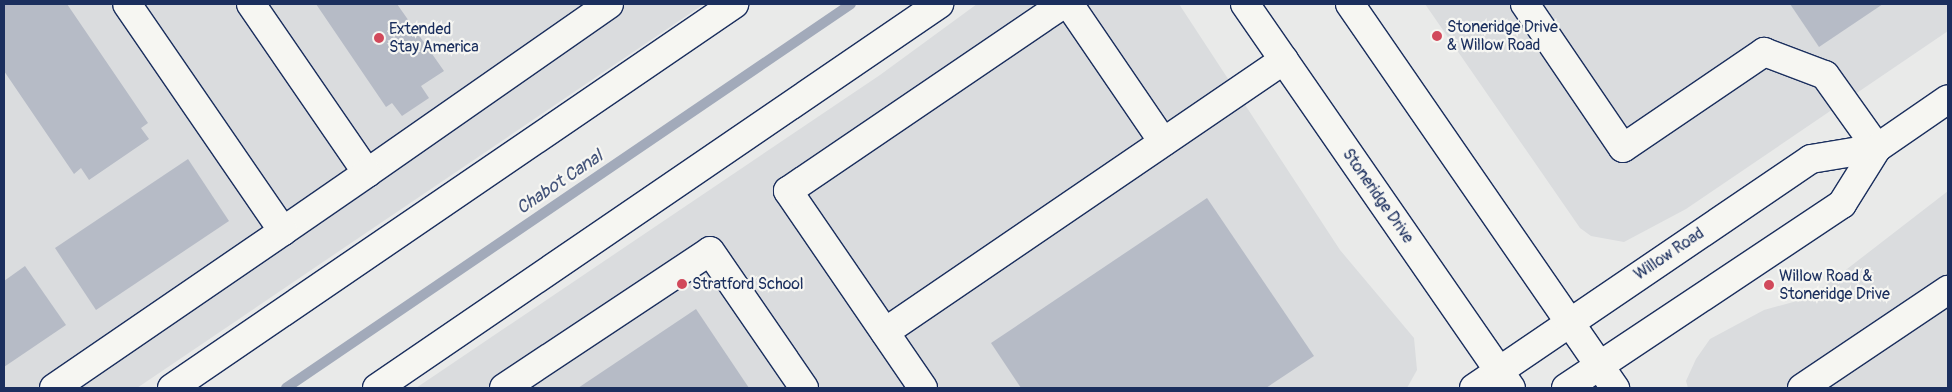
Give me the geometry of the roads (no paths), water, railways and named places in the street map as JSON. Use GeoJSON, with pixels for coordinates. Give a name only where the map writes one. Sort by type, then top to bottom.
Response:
{"type":"FeatureCollection","features":[{"type":"Feature","properties":{"kind":"street"},"geometry":{"type":"LineString","coordinates":[[127,4],[284,231]]}},
{"type":"Feature","properties":{"kind":"street"},"geometry":{"type":"LineString","coordinates":[[251,4],[367,173]]}},
{"type":"Feature","properties":{"kind":"street"},"geometry":{"type":"LineString","coordinates":[[54,388],[284,231],[610,4]]}},
{"type":"Feature","properties":{"kind":"street"},"geometry":{"type":"LineString","coordinates":[[172,388],[734,4]]}},
{"type":"Feature","properties":{"kind":"street"},"geometry":{"type":"LineString","coordinates":[[377,388],[939,4]]}},
{"type":"Feature","properties":{"kind":"street"},"geometry":{"type":"LineString","coordinates":[[923,388],[788,191],[1063,4]]}},
{"type":"Feature","properties":{"kind":"street"},"geometry":{"type":"LineString","coordinates":[[1069,4],[1163,142]]}},
{"type":"Feature","properties":{"kind":"street","name":"Stoneridge Drive"},"geometry":{"type":"LineString","coordinates":[[1245,4],[1505,379]]}},
{"type":"Feature","properties":{"kind":"street"},"geometry":{"type":"LineString","coordinates":[[1350,4],[1615,388]]}},
{"type":"Feature","properties":{"kind":"street"},"geometry":{"type":"LineString","coordinates":[[1525,4],[1623,148],[1764,52],[1825,75],[1877,148]]}},
{"type":"Feature","properties":{"kind":"street"},"geometry":{"type":"LineString","coordinates":[[885,332],[1284,60]]}},
{"type":"Feature","properties":{"kind":"street","name":"Willow Road"},"geometry":{"type":"LineString","coordinates":[[1566,388],[1842,204],[1877,148],[1948,99]]}},
{"type":"Feature","properties":{"kind":"street","name":"Willow Road"},"geometry":{"type":"LineString","coordinates":[[1474,388],[1505,379],[1570,322],[1811,159],[1877,148]]}},
{"type":"Feature","properties":{"kind":"street"},"geometry":{"type":"LineString","coordinates":[[504,388],[710,251],[804,388]]}},
{"type":"Feature","properties":{"kind":"street"},"geometry":{"type":"LineString","coordinates":[[1802,388],[1948,290]]}},
{"type":"Feature","properties":{"kind":"waterway","name":"Chabot Canal"},"geometry":{"type":"LineString","coordinates":[[286,388],[851,4]]}},
{"type":"Feature","properties":{"kind":"place","name":"Stoneridge Drive & Willow Road"},"geometry":{"type":"Point","coordinates":[1437,36]}},
{"type":"Feature","properties":{"kind":"place","name":"Extended Stay America"},"geometry":{"type":"Point","coordinates":[379,38]}},
{"type":"Feature","properties":{"kind":"place","name":"Stratford School"},"geometry":{"type":"Point","coordinates":[682,284]}},
{"type":"Feature","properties":{"kind":"place","name":"Willow Road & Stoneridge Drive"},"geometry":{"type":"Point","coordinates":[1769,285]}}]}
